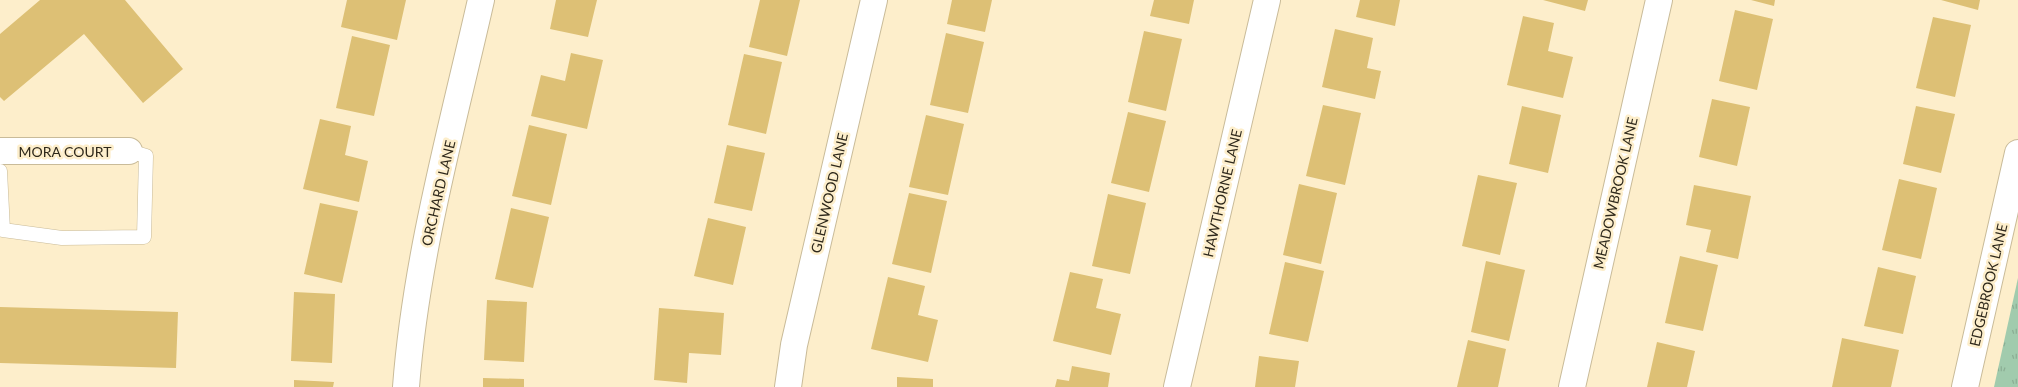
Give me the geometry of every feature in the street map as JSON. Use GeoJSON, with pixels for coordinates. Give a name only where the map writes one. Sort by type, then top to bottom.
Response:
{"type":"FeatureCollection","features":[{"type":"Feature","properties":{"kind":"street","name":"ORCHARD LANE"},"geometry":{"type":"LineString","coordinates":[[406,387],[410,332],[420,269],[481,0]]}},
{"type":"Feature","properties":{"kind":"street","name":"GLENWOOD LANE"},"geometry":{"type":"LineString","coordinates":[[788,387],[794,345],[874,0]]}},
{"type":"Feature","properties":{"kind":"street","name":"HAWTHORNE LANE"},"geometry":{"type":"LineString","coordinates":[[1177,387],[1267,0]]}},
{"type":"Feature","properties":{"kind":"street","name":"MEADOWBROOK LANE"},"geometry":{"type":"LineString","coordinates":[[1572,387],[1659,0]]}},
{"type":"Feature","properties":{"kind":"street","name":"MORA COURT"},"geometry":{"type":"LineString","coordinates":[[0,151],[129,150]]}},
{"type":"Feature","properties":{"kind":"street","name":"EDGEBROOK LANE"},"geometry":{"type":"LineString","coordinates":[[1965,387],[2018,153]]}},
{"type":"Feature","properties":{"kind":"lane"},"geometry":{"type":"LineString","coordinates":[[0,171],[3,230],[62,238],[144,236],[146,156],[129,150]]}},
{"type":"Feature","properties":{"kind":"green space"},"geometry":{"type":"Polygon","coordinates":[[[2018,278],[2018,387],[1994,387],[2018,278]]]}},
{"type":"Feature","properties":{"kind":"building"},"geometry":{"type":"Polygon","coordinates":[[[40,0],[125,0],[183,69],[143,103],[84,34],[4,101],[0,97],[0,34],[40,0]]]}},
{"type":"Feature","properties":{"kind":"building"},"geometry":{"type":"Polygon","coordinates":[[[347,0],[406,0],[397,40],[341,27],[347,0]]]}},
{"type":"Feature","properties":{"kind":"building"},"geometry":{"type":"Polygon","coordinates":[[[556,0],[597,0],[588,37],[550,29],[556,0]]]}},
{"type":"Feature","properties":{"kind":"building"},"geometry":{"type":"Polygon","coordinates":[[[760,0],[800,0],[787,56],[749,47],[760,0]]]}},
{"type":"Feature","properties":{"kind":"building"},"geometry":{"type":"Polygon","coordinates":[[[952,0],[992,0],[985,32],[947,24],[952,0]]]}},
{"type":"Feature","properties":{"kind":"building"},"geometry":{"type":"Polygon","coordinates":[[[1154,0],[1194,0],[1189,24],[1150,16],[1154,0]]]}},
{"type":"Feature","properties":{"kind":"building"},"geometry":{"type":"Polygon","coordinates":[[[1360,0],[1400,0],[1395,26],[1356,17],[1360,0]]]}},
{"type":"Feature","properties":{"kind":"building"},"geometry":{"type":"Polygon","coordinates":[[[1543,0],[1588,0],[1585,11],[1543,0]]]}},
{"type":"Feature","properties":{"kind":"building"},"geometry":{"type":"Polygon","coordinates":[[[1751,0],[1775,0],[1774,6],[1751,0]]]}},
{"type":"Feature","properties":{"kind":"building"},"geometry":{"type":"Polygon","coordinates":[[[1941,0],[1980,0],[1978,10],[1941,0]]]}},
{"type":"Feature","properties":{"kind":"building"},"geometry":{"type":"Polygon","coordinates":[[[1735,10],[1773,19],[1757,90],[1719,81],[1735,10]]]}},
{"type":"Feature","properties":{"kind":"building"},"geometry":{"type":"Polygon","coordinates":[[[1523,16],[1554,23],[1548,51],[1573,57],[1563,98],[1507,85],[1523,16]]]}},
{"type":"Feature","properties":{"kind":"building"},"geometry":{"type":"Polygon","coordinates":[[[1933,17],[1971,25],[1955,97],[1916,88],[1933,17]]]}},
{"type":"Feature","properties":{"kind":"building"},"geometry":{"type":"Polygon","coordinates":[[[1335,29],[1373,38],[1367,68],[1381,71],[1375,99],[1322,87],[1335,29]]]}},
{"type":"Feature","properties":{"kind":"building"},"geometry":{"type":"Polygon","coordinates":[[[1144,31],[1182,39],[1166,111],[1128,102],[1144,31]]]}},
{"type":"Feature","properties":{"kind":"building"},"geometry":{"type":"Polygon","coordinates":[[[946,33],[984,42],[968,113],[930,105],[946,33]]]}},
{"type":"Feature","properties":{"kind":"building"},"geometry":{"type":"Polygon","coordinates":[[[352,36],[390,45],[374,116],[336,108],[352,36]]]}},
{"type":"Feature","properties":{"kind":"building"},"geometry":{"type":"Polygon","coordinates":[[[571,53],[603,60],[587,129],[531,116],[541,75],[565,81],[571,53]]]}},
{"type":"Feature","properties":{"kind":"building"},"geometry":{"type":"Polygon","coordinates":[[[744,54],[782,62],[766,134],[728,125],[744,54]]]}},
{"type":"Feature","properties":{"kind":"building"},"geometry":{"type":"Polygon","coordinates":[[[1712,99],[1750,107],[1737,166],[1699,157],[1712,99]]]}},
{"type":"Feature","properties":{"kind":"building"},"geometry":{"type":"Polygon","coordinates":[[[1323,105],[1361,113],[1345,185],[1306,176],[1323,105]]]}},
{"type":"Feature","properties":{"kind":"building"},"geometry":{"type":"Polygon","coordinates":[[[1522,106],[1561,115],[1548,173],[1509,164],[1522,106]]]}},
{"type":"Feature","properties":{"kind":"building"},"geometry":{"type":"Polygon","coordinates":[[[1916,106],[1955,114],[1941,173],[1903,164],[1916,106]]]}},
{"type":"Feature","properties":{"kind":"building"},"geometry":{"type":"Polygon","coordinates":[[[1128,112],[1166,121],[1149,192],[1111,183],[1128,112]]]}},
{"type":"Feature","properties":{"kind":"building"},"geometry":{"type":"Polygon","coordinates":[[[926,115],[964,124],[948,195],[909,187],[926,115]]]}},
{"type":"Feature","properties":{"kind":"building"},"geometry":{"type":"Polygon","coordinates":[[[320,119],[351,126],[345,155],[368,161],[359,202],[303,189],[320,119]]]}},
{"type":"Feature","properties":{"kind":"building"},"geometry":{"type":"Polygon","coordinates":[[[529,125],[567,134],[551,205],[512,196],[529,125]]]}},
{"type":"Feature","properties":{"kind":"building"},"geometry":{"type":"Polygon","coordinates":[[[727,145],[765,153],[752,211],[714,203],[727,145]]]}},
{"type":"Feature","properties":{"kind":"building"},"geometry":{"type":"Polygon","coordinates":[[[1478,175],[1517,183],[1500,255],[1462,246],[1478,175]]]}},
{"type":"Feature","properties":{"kind":"building"},"geometry":{"type":"Polygon","coordinates":[[[1899,179],[1937,188],[1921,259],[1882,250],[1899,179]]]}},
{"type":"Feature","properties":{"kind":"building"},"geometry":{"type":"Polygon","coordinates":[[[1299,184],[1337,193],[1321,264],[1283,255],[1299,184]]]}},
{"type":"Feature","properties":{"kind":"building"},"geometry":{"type":"Polygon","coordinates":[[[1694,185],[1751,196],[1738,259],[1706,252],[1711,230],[1686,225],[1694,185]]]}},
{"type":"Feature","properties":{"kind":"building"},"geometry":{"type":"Polygon","coordinates":[[[909,193],[947,201],[931,273],[892,264],[909,193]]]}},
{"type":"Feature","properties":{"kind":"building"},"geometry":{"type":"Polygon","coordinates":[[[1108,194],[1146,203],[1130,274],[1092,266],[1108,194]]]}},
{"type":"Feature","properties":{"kind":"building"},"geometry":{"type":"Polygon","coordinates":[[[320,203],[358,211],[342,283],[304,274],[320,203]]]}},
{"type":"Feature","properties":{"kind":"building"},"geometry":{"type":"Polygon","coordinates":[[[511,208],[549,217],[533,288],[495,279],[511,208]]]}},
{"type":"Feature","properties":{"kind":"building"},"geometry":{"type":"Polygon","coordinates":[[[708,218],[746,227],[733,285],[694,276],[708,218]]]}},
{"type":"Feature","properties":{"kind":"building"},"geometry":{"type":"Polygon","coordinates":[[[1680,256],[1718,265],[1703,331],[1665,323],[1680,256]]]}},
{"type":"Feature","properties":{"kind":"building"},"geometry":{"type":"Polygon","coordinates":[[[1486,261],[1525,270],[1509,341],[1471,332],[1486,261]]]}},
{"type":"Feature","properties":{"kind":"building"},"geometry":{"type":"Polygon","coordinates":[[[1285,262],[1324,271],[1308,342],[1269,334],[1285,262]]]}},
{"type":"Feature","properties":{"kind":"building"},"geometry":{"type":"Polygon","coordinates":[[[1878,267],[1916,276],[1903,334],[1864,326],[1878,267]]]}},
{"type":"Feature","properties":{"kind":"building"},"geometry":{"type":"Polygon","coordinates":[[[1070,272],[1103,279],[1096,308],[1121,314],[1111,355],[1053,341],[1070,272]]]}},
{"type":"Feature","properties":{"kind":"building"},"geometry":{"type":"Polygon","coordinates":[[[888,277],[925,286],[918,315],[938,320],[928,362],[871,349],[888,277]]]}},
{"type":"Feature","properties":{"kind":"building"},"geometry":{"type":"Polygon","coordinates":[[[294,292],[335,294],[332,363],[291,361],[294,292]]]}},
{"type":"Feature","properties":{"kind":"building"},"geometry":{"type":"Polygon","coordinates":[[[487,300],[527,302],[524,362],[484,360],[487,300]]]}},
{"type":"Feature","properties":{"kind":"building"},"geometry":{"type":"Polygon","coordinates":[[[0,307],[178,312],[176,368],[0,363],[0,307]]]}},
{"type":"Feature","properties":{"kind":"building"},"geometry":{"type":"Polygon","coordinates":[[[659,308],[724,313],[721,355],[689,353],[687,383],[654,380],[659,308]]]}},
{"type":"Feature","properties":{"kind":"building"},"geometry":{"type":"Polygon","coordinates":[[[1842,338],[1899,350],[1891,387],[1832,387],[1842,338]]]}},
{"type":"Feature","properties":{"kind":"building"},"geometry":{"type":"Polygon","coordinates":[[[1468,340],[1506,349],[1498,387],[1457,387],[1468,340]]]}},
{"type":"Feature","properties":{"kind":"building"},"geometry":{"type":"Polygon","coordinates":[[[1657,342],[1695,351],[1687,387],[1647,387],[1657,342]]]}},
{"type":"Feature","properties":{"kind":"building"},"geometry":{"type":"Polygon","coordinates":[[[1259,356],[1299,361],[1295,387],[1255,387],[1259,356]]]}},
{"type":"Feature","properties":{"kind":"building"},"geometry":{"type":"Polygon","coordinates":[[[1072,366],[1110,373],[1108,387],[1055,387],[1057,379],[1069,381],[1072,366]]]}},
{"type":"Feature","properties":{"kind":"building"},"geometry":{"type":"Polygon","coordinates":[[[897,377],[933,379],[933,387],[897,387],[897,377]]]}},
{"type":"Feature","properties":{"kind":"building"},"geometry":{"type":"Polygon","coordinates":[[[483,378],[524,379],[524,387],[483,387],[483,378]]]}},
{"type":"Feature","properties":{"kind":"building"},"geometry":{"type":"Polygon","coordinates":[[[294,380],[334,382],[333,387],[294,387],[294,380]]]}}]}
